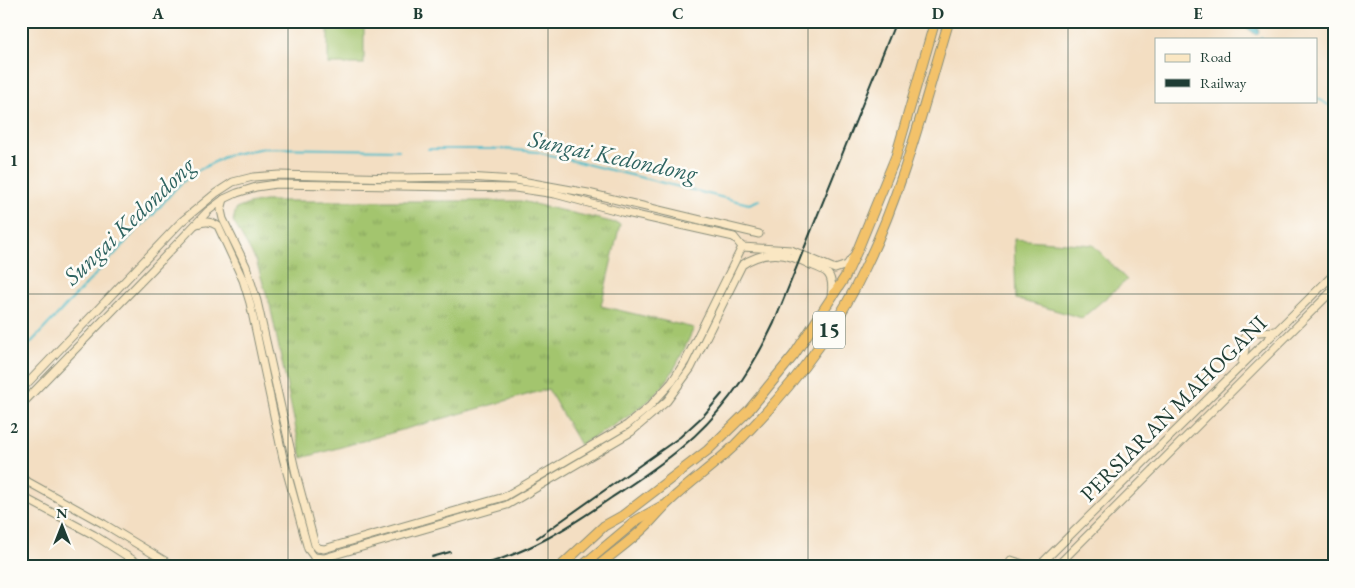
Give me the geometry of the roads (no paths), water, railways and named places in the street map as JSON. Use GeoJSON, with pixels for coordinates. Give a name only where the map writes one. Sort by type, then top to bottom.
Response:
{"type":"FeatureCollection","features":[{"type":"Feature","properties":{"kind":"highway","name":"15"},"geometry":{"type":"LineString","coordinates":[[560,567],[604,526],[622,516],[708,450],[749,410],[794,355],[830,302],[845,277],[858,249],[896,156],[935,21]]}},
{"type":"Feature","properties":{"kind":"highway","name":"15"},"geometry":{"type":"LineString","coordinates":[[597,567],[649,524],[668,502],[732,448],[767,412],[800,372],[844,308],[865,270],[896,194],[949,21]]}},
{"type":"Feature","properties":{"kind":"highway"},"geometry":{"type":"LineString","coordinates":[[581,567],[637,520],[668,502]]}},
{"type":"Feature","properties":{"kind":"highway"},"geometry":{"type":"LineString","coordinates":[[569,567],[622,516]]}},
{"type":"Feature","properties":{"kind":"main road"},"geometry":{"type":"LineString","coordinates":[[21,390],[181,222],[234,182],[253,177],[279,175],[397,178],[466,176],[516,180],[588,193],[759,234]]}},
{"type":"Feature","properties":{"kind":"main road"},"geometry":{"type":"LineString","coordinates":[[21,405],[153,270],[208,210],[224,199],[256,187],[278,184],[515,188],[555,194],[622,212],[734,237],[742,247]]}},
{"type":"Feature","properties":{"kind":"main road"},"geometry":{"type":"LineString","coordinates":[[224,199],[221,210],[223,219],[246,266],[257,301],[291,456],[315,544],[318,548],[324,549],[504,497],[627,425],[662,394],[678,373],[742,247]]}},
{"type":"Feature","properties":{"kind":"main road"},"geometry":{"type":"LineString","coordinates":[[194,225],[205,221],[212,222],[218,226],[243,280],[250,303],[283,458],[308,549],[314,557],[324,558],[507,505],[631,432],[667,401],[691,368],[751,247]]}},
{"type":"Feature","properties":{"kind":"main road"},"geometry":{"type":"LineString","coordinates":[[742,247],[791,250],[835,269],[846,265],[858,249]]}},
{"type":"Feature","properties":{"kind":"main road"},"geometry":{"type":"LineString","coordinates":[[751,247],[764,254]]}},
{"type":"Feature","properties":{"kind":"main road"},"geometry":{"type":"LineString","coordinates":[[742,265],[753,257],[764,254],[790,256],[828,273],[832,288],[830,302]]}},
{"type":"Feature","properties":{"kind":"main road","name":"PERSIARAN MAHOGANI"},"geometry":{"type":"LineString","coordinates":[[1038,566],[1334,274]]}},
{"type":"Feature","properties":{"kind":"main road","name":"PERSIARAN MAHOGANI"},"geometry":{"type":"LineString","coordinates":[[1056,567],[1334,289]]}},
{"type":"Feature","properties":{"kind":"main road"},"geometry":{"type":"LineString","coordinates":[[1241,365],[1245,350],[1245,333],[1275,331]]}},
{"type":"Feature","properties":{"kind":"main road"},"geometry":{"type":"LineString","coordinates":[[283,458],[291,456]]}},
{"type":"Feature","properties":{"kind":"main road"},"geometry":{"type":"LineString","coordinates":[[21,478],[104,524],[175,567]]}},
{"type":"Feature","properties":{"kind":"main road"},"geometry":{"type":"LineString","coordinates":[[21,496],[94,535],[144,567]]}},
{"type":"Feature","properties":{"kind":"main road"},"geometry":{"type":"LineString","coordinates":[[314,557],[318,548]]}},
{"type":"Feature","properties":{"kind":"main road"},"geometry":{"type":"LineString","coordinates":[[1011,560],[1038,566]]}},
{"type":"Feature","properties":{"kind":"water"},"geometry":{"type":"Polygon","coordinates":[[[1241,21],[1256,21],[1259,32],[1256,35],[1241,21]]]}},
{"type":"Feature","properties":{"kind":"waterway"},"geometry":{"type":"LineString","coordinates":[[1318,99],[1334,108]]}},
{"type":"Feature","properties":{"kind":"waterway","name":"Sungai Kedondong"},"geometry":{"type":"LineString","coordinates":[[21,353],[140,226],[152,216],[175,189],[193,173],[228,155],[264,148],[399,150]]}},
{"type":"Feature","properties":{"kind":"waterway","name":"Sungai Kedondong"},"geometry":{"type":"LineString","coordinates":[[428,149],[505,149],[537,152],[749,204],[759,200]]}},
{"type":"Feature","properties":{"kind":"railway"},"geometry":{"type":"LineString","coordinates":[[477,567],[531,547],[578,520],[674,454],[697,434],[723,406],[756,358],[774,323],[896,21]]}},
{"type":"Feature","properties":{"kind":"railway"},"geometry":{"type":"LineString","coordinates":[[537,538],[680,437],[704,415],[722,394]]}},
{"type":"Feature","properties":{"kind":"railway"},"geometry":{"type":"LineString","coordinates":[[432,557],[450,552]]}}]}
